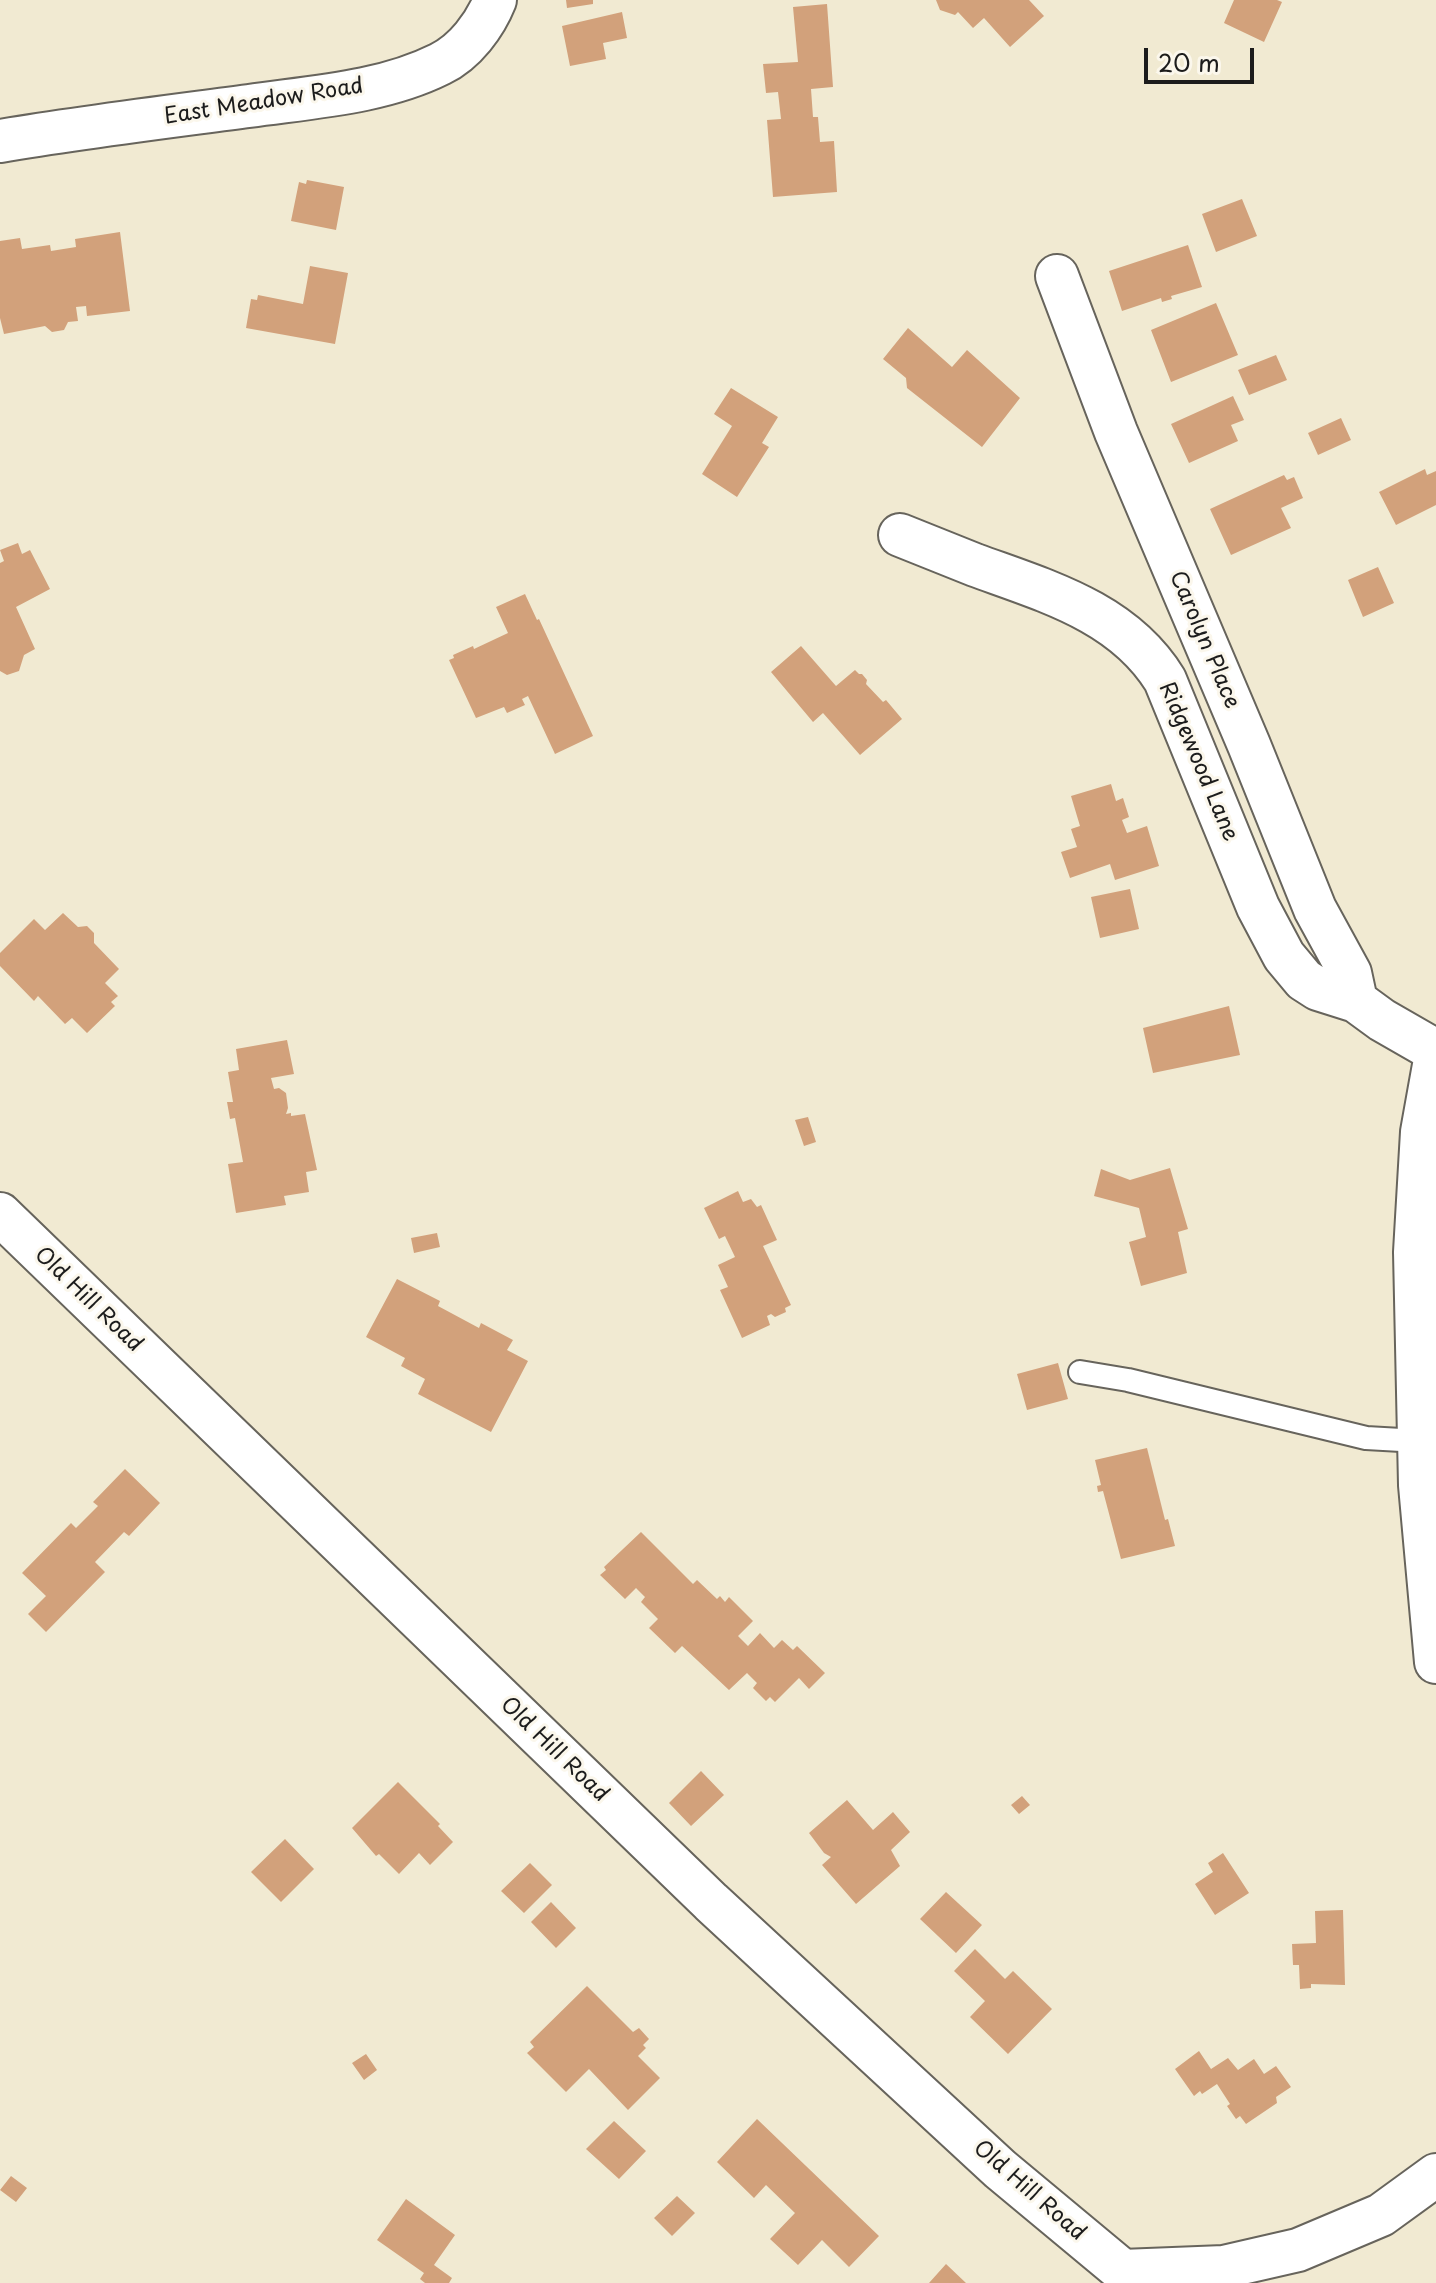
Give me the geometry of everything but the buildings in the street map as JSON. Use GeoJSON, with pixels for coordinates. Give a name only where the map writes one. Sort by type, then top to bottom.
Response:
{"type":"FeatureCollection","features":[{"type":"Feature","properties":{"kind":"street","name":"East Meadow Road"},"geometry":{"type":"LineString","coordinates":[[0,141],[341,94],[407,76],[453,56],[483,24],[495,0]]}},
{"type":"Feature","properties":{"kind":"street","name":"Carolyn Place"},"geometry":{"type":"LineString","coordinates":[[1057,276],[1121,445],[1255,758],[1315,909],[1350,973],[1356,1001]]}},
{"type":"Feature","properties":{"kind":"street","name":"Ridgewood Lane"},"geometry":{"type":"LineString","coordinates":[[900,535],[1088,609],[1141,648],[1165,680],[1270,933],[1304,980],[1318,989],[1356,1001],[1436,1053]]}},
{"type":"Feature","properties":{"kind":"street"},"geometry":{"type":"LineString","coordinates":[[1436,1053],[1422,1132],[1417,1212],[1420,1485],[1436,1662]]}},
{"type":"Feature","properties":{"kind":"street","name":"Old Hill Road"},"geometry":{"type":"LineString","coordinates":[[0,1214],[711,1902],[1000,2169],[1130,2277],[1224,2267],[1298,2250],[1381,2215],[1436,2175]]}},
{"type":"Feature","properties":{"kind":"lane"},"geometry":{"type":"LineString","coordinates":[[1080,1372],[1128,1380],[1366,1438],[1419,1441]]}}]}
